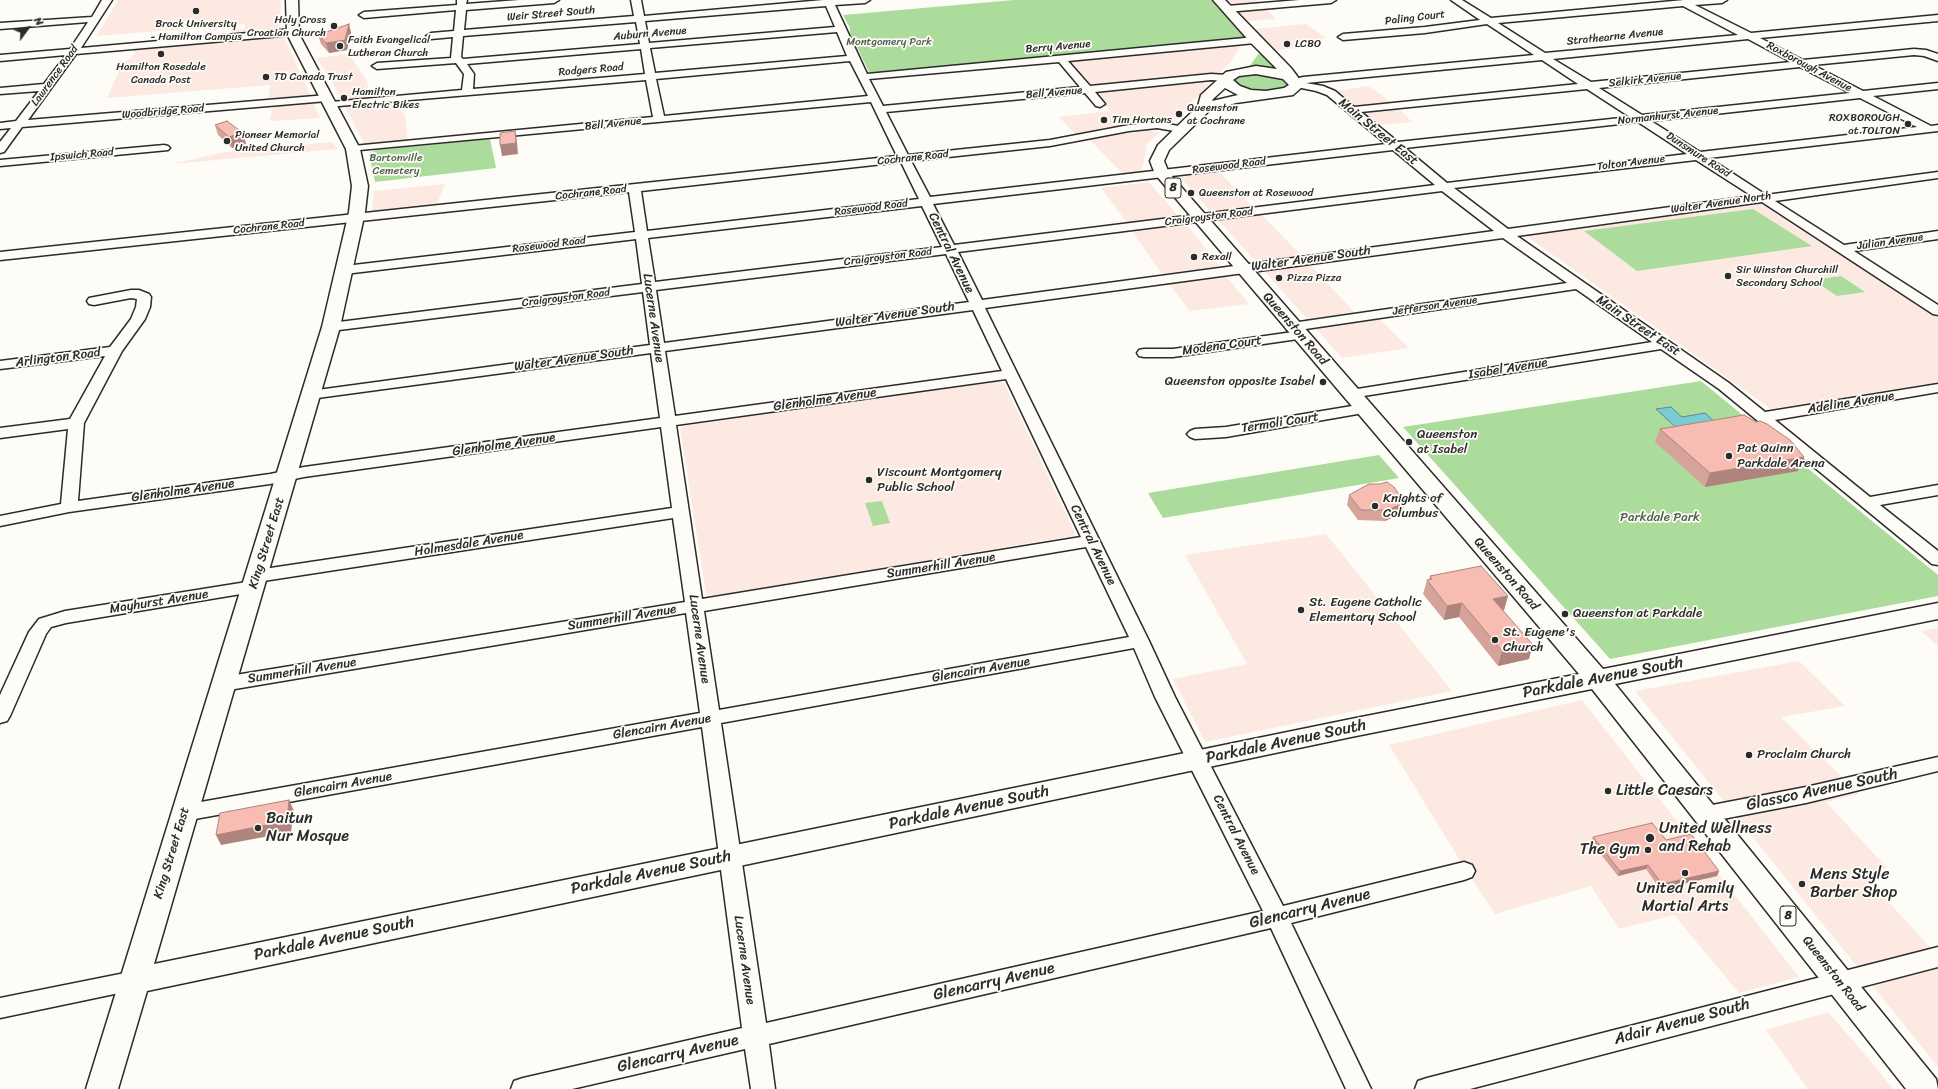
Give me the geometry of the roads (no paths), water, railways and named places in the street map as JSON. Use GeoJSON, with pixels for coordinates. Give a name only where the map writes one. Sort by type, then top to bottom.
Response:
{"type":"FeatureCollection","features":[{"type":"Feature","properties":{"kind":"main road","name":"King Street East"},"geometry":{"type":"LineString","coordinates":[[102,1089],[223,684],[288,476],[310,395],[331,327],[345,270],[355,218],[360,186],[353,149],[329,101],[308,66],[293,32],[292,0]]}},
{"type":"Feature","properties":{"kind":"main road"},"geometry":{"type":"LineString","coordinates":[[1223,4],[1254,40],[1264,47],[1286,71],[1293,81],[1292,90],[1266,96],[1249,94],[1235,90],[1230,86],[1230,77],[1264,70],[1293,81]]}},
{"type":"Feature","properties":{"kind":"main road","name":"8"},"geometry":{"type":"LineString","coordinates":[[1205,107],[1206,98],[1230,77],[1248,58],[1254,40]]}},
{"type":"Feature","properties":{"kind":"main road","name":"8"},"geometry":{"type":"LineString","coordinates":[[1162,174],[1157,161],[1159,155],[1169,140],[1205,107],[1223,102],[1266,96]]}},
{"type":"Feature","properties":{"kind":"main road","name":"Queenston Road"},"geometry":{"type":"LineString","coordinates":[[1162,174],[1241,268],[1597,679],[1707,814],[1925,1089]]}},
{"type":"Feature","properties":{"kind":"main road","name":"Parkdale Avenue South"},"geometry":{"type":"LineString","coordinates":[[135,981],[1198,760],[1938,611]]}},
{"type":"Feature","properties":{"kind":"street","name":"Lawrence Road"},"geometry":{"type":"LineString","coordinates":[[0,150],[73,52],[107,0]]}},
{"type":"Feature","properties":{"kind":"street"},"geometry":{"type":"LineString","coordinates":[[364,15],[462,4],[554,0]]}},
{"type":"Feature","properties":{"kind":"street"},"geometry":{"type":"LineString","coordinates":[[636,0],[659,120]]}},
{"type":"Feature","properties":{"kind":"street","name":"Weir Street South"},"geometry":{"type":"LineString","coordinates":[[431,36],[865,0]]}},
{"type":"Feature","properties":{"kind":"street"},"geometry":{"type":"LineString","coordinates":[[1223,4],[1331,0]]}},
{"type":"Feature","properties":{"kind":"street","name":"Dunsmure Road"},"geometry":{"type":"LineString","coordinates":[[1456,0],[1842,249],[1935,306]]}},
{"type":"Feature","properties":{"kind":"street","name":"Paling Court"},"geometry":{"type":"LineString","coordinates":[[1343,37],[1425,30],[1490,21],[1683,2],[1722,0]]}},
{"type":"Feature","properties":{"kind":"street","name":"Central Avenue"},"geometry":{"type":"LineString","coordinates":[[829,2],[879,110],[950,249],[1009,374],[1140,641],[1165,697],[1277,917],[1359,1089]]}},
{"type":"Feature","properties":{"kind":"street","name":"Roxborough Avenue"},"geometry":{"type":"LineString","coordinates":[[1683,2],[1860,94],[1935,130]]}},
{"type":"Feature","properties":{"kind":"street"},"geometry":{"type":"LineString","coordinates":[[462,4],[458,34],[459,61],[469,74],[467,92]]}},
{"type":"Feature","properties":{"kind":"street","name":"Strathearne Avenue"},"geometry":{"type":"LineString","coordinates":[[1293,81],[1938,18]]}},
{"type":"Feature","properties":{"kind":"street"},"geometry":{"type":"LineString","coordinates":[[0,26],[96,19]]}},
{"type":"Feature","properties":{"kind":"street","name":"Auburn Avenue"},"geometry":{"type":"LineString","coordinates":[[377,66],[459,61],[842,29]]}},
{"type":"Feature","properties":{"kind":"street"},"geometry":{"type":"LineString","coordinates":[[0,58],[293,32]]}},
{"type":"Feature","properties":{"kind":"street","name":"Berry Avenue"},"geometry":{"type":"LineString","coordinates":[[863,76],[1254,40]]}},
{"type":"Feature","properties":{"kind":"street","name":"Selkirk Avenue"},"geometry":{"type":"LineString","coordinates":[[1352,110],[1916,52],[1928,53],[1938,58]]}},
{"type":"Feature","properties":{"kind":"street","name":"Rodgers Road"},"geometry":{"type":"LineString","coordinates":[[329,101],[467,92],[854,58]]}},
{"type":"Feature","properties":{"kind":"street"},"geometry":{"type":"LineString","coordinates":[[1061,58],[1086,90],[1100,104]]}},
{"type":"Feature","properties":{"kind":"street","name":"Bell Avenue"},"geometry":{"type":"LineString","coordinates":[[879,110],[1211,77],[1230,77]]}},
{"type":"Feature","properties":{"kind":"street"},"geometry":{"type":"LineString","coordinates":[[1326,78],[1324,83],[1337,93],[1336,99]]}},
{"type":"Feature","properties":{"kind":"street","name":"Main Street East"},"geometry":{"type":"LineString","coordinates":[[1293,81],[1331,93],[1336,99],[1352,110],[1444,186],[1503,232],[1724,386],[1938,560]]}},
{"type":"Feature","properties":{"kind":"street"},"geometry":{"type":"LineString","coordinates":[[0,91],[48,86]]}},
{"type":"Feature","properties":{"kind":"street","name":"Normanhurst Avenue"},"geometry":{"type":"LineString","coordinates":[[1398,147],[1938,86]]}},
{"type":"Feature","properties":{"kind":"street","name":"Main Street East"},"geometry":{"type":"LineString","coordinates":[[1280,94],[1318,93],[1336,99]]}},
{"type":"Feature","properties":{"kind":"street","name":"Bell Avenue"},"geometry":{"type":"LineString","coordinates":[[353,149],[874,99]]}},
{"type":"Feature","properties":{"kind":"street","name":"Woodbridge Road"},"geometry":{"type":"LineString","coordinates":[[0,126],[329,101]]}},
{"type":"Feature","properties":{"kind":"street","name":"Cochrane Road"},"geometry":{"type":"LineString","coordinates":[[0,256],[1050,143],[1129,128],[1157,125],[1180,129]]}},
{"type":"Feature","properties":{"kind":"street","name":"Tolton Avenue"},"geometry":{"type":"LineString","coordinates":[[1444,186],[1698,155],[1935,130]]}},
{"type":"Feature","properties":{"kind":"street","name":"Rosewood Road"},"geometry":{"type":"LineString","coordinates":[[345,270],[642,234],[1398,147]]}},
{"type":"Feature","properties":{"kind":"street","name":"Ipswich Road"},"geometry":{"type":"LineString","coordinates":[[0,163],[164,148]]}},
{"type":"Feature","properties":{"kind":"street","name":"Walter Avenue North"},"geometry":{"type":"LineString","coordinates":[[1503,232],[1938,175]]}},
{"type":"Feature","properties":{"kind":"street","name":"Craigroyston Road"},"geometry":{"type":"LineString","coordinates":[[331,327],[1444,186]]}},
{"type":"Feature","properties":{"kind":"street","name":"Lucerne Avenue"},"geometry":{"type":"LineString","coordinates":[[635,188],[763,1089]]}},
{"type":"Feature","properties":{"kind":"street","name":"Walter Avenue South"},"geometry":{"type":"LineString","coordinates":[[310,395],[1503,232]]}},
{"type":"Feature","properties":{"kind":"street","name":"Julian Avenue"},"geometry":{"type":"LineString","coordinates":[[1842,249],[1938,235]]}},
{"type":"Feature","properties":{"kind":"street","name":"Jefferson Avenue"},"geometry":{"type":"LineString","coordinates":[[1296,331],[1578,285]]}},
{"type":"Feature","properties":{"kind":"street"},"geometry":{"type":"LineString","coordinates":[[69,507],[76,423],[115,351],[138,319],[143,307],[144,297],[139,294],[131,294],[94,301]]}},
{"type":"Feature","properties":{"kind":"street","name":"Modena Court"},"geometry":{"type":"LineString","coordinates":[[1144,352],[1173,353],[1296,331]]}},
{"type":"Feature","properties":{"kind":"street","name":"Isabel Avenue"},"geometry":{"type":"LineString","coordinates":[[1358,402],[1665,344]]}},
{"type":"Feature","properties":{"kind":"street","name":"Arlington Road"},"geometry":{"type":"LineString","coordinates":[[0,365],[115,351]]}},
{"type":"Feature","properties":{"kind":"street","name":"Glenholme Avenue"},"geometry":{"type":"LineString","coordinates":[[0,521],[69,507],[1009,374]]}},
{"type":"Feature","properties":{"kind":"street","name":"Adeline Avenue"},"geometry":{"type":"LineString","coordinates":[[1763,417],[1938,388]]}},
{"type":"Feature","properties":{"kind":"street","name":"Termoli Court"},"geometry":{"type":"LineString","coordinates":[[1195,434],[1226,432],[1358,402]]}},
{"type":"Feature","properties":{"kind":"street"},"geometry":{"type":"LineString","coordinates":[[0,433],[76,423]]}},
{"type":"Feature","properties":{"kind":"street"},"geometry":{"type":"LineString","coordinates":[[1867,502],[1938,490]]}},
{"type":"Feature","properties":{"kind":"street","name":"Holmesdale Avenue"},"geometry":{"type":"LineString","coordinates":[[255,581],[680,512]]}},
{"type":"Feature","properties":{"kind":"street","name":"Summerhill Avenue"},"geometry":{"type":"LineString","coordinates":[[223,684],[1091,541]]}},
{"type":"Feature","properties":{"kind":"street","name":"Mayhurst Avenue"},"geometry":{"type":"LineString","coordinates":[[0,716],[38,632],[45,623],[65,616],[255,581]]}},
{"type":"Feature","properties":{"kind":"street","name":"Glencairn Avenue"},"geometry":{"type":"LineString","coordinates":[[184,813],[1140,641]]}},
{"type":"Feature","properties":{"kind":"street","name":"Glassco Avenue South"},"geometry":{"type":"LineString","coordinates":[[1707,814],[1806,795],[1938,764]]}},
{"type":"Feature","properties":{"kind":"street","name":"Glencarry Avenue"},"geometry":{"type":"LineString","coordinates":[[523,1089],[1277,917],[1464,871]]}},
{"type":"Feature","properties":{"kind":"street","name":"Adair Avenue South"},"geometry":{"type":"LineString","coordinates":[[1426,1089],[1839,981],[1938,957]]}},
{"type":"Feature","properties":{"kind":"street","name":"Parkdale Avenue South"},"geometry":{"type":"LineString","coordinates":[[0,1008],[135,981]]}},
{"type":"Feature","properties":{"kind":"water"},"geometry":{"type":"Polygon","coordinates":[[[1671,407],[1682,417],[1705,413],[1718,425],[1680,431],[1656,409],[1671,407]]]}},
{"type":"Feature","properties":{"kind":"place","name":"Brock University - Hamilton Campus"},"geometry":{"type":"Point","coordinates":[196,11]}},
{"type":"Feature","properties":{"kind":"place","name":"Holy Cross Croatian Church"},"geometry":{"type":"Point","coordinates":[334,26]}},
{"type":"Feature","properties":{"kind":"place","name":"LCBO"},"geometry":{"type":"Point","coordinates":[1287,44]}},
{"type":"Feature","properties":{"kind":"place","name":"Faith Evangelical Lutheran Church"},"geometry":{"type":"Point","coordinates":[340,46]}},
{"type":"Feature","properties":{"kind":"place","name":"Hamilton Rosedale Canada Post"},"geometry":{"type":"Point","coordinates":[161,54]}},
{"type":"Feature","properties":{"kind":"place","name":"TD Canada Trust"},"geometry":{"type":"Point","coordinates":[266,77]}},
{"type":"Feature","properties":{"kind":"place","name":"Hamilton Electric Bikes"},"geometry":{"type":"Point","coordinates":[344,98]}},
{"type":"Feature","properties":{"kind":"place","name":"Queenston at Cochrane"},"geometry":{"type":"Point","coordinates":[1179,114]}},
{"type":"Feature","properties":{"kind":"place","name":"Tim Hortons"},"geometry":{"type":"Point","coordinates":[1104,120]}},
{"type":"Feature","properties":{"kind":"place","name":"ROXBOROUGH at TOLTON"},"geometry":{"type":"Point","coordinates":[1908,124]}},
{"type":"Feature","properties":{"kind":"place","name":"Pioneer Memorial United Church"},"geometry":{"type":"Point","coordinates":[227,141]}},
{"type":"Feature","properties":{"kind":"place","name":"Queenston at Rosewood"},"geometry":{"type":"Point","coordinates":[1191,193]}},
{"type":"Feature","properties":{"kind":"place","name":"Rexall"},"geometry":{"type":"Point","coordinates":[1194,257]}},
{"type":"Feature","properties":{"kind":"place","name":"Sir Winston Churchill Secondary School"},"geometry":{"type":"Point","coordinates":[1728,276]}},
{"type":"Feature","properties":{"kind":"place","name":"Pizza Pizza"},"geometry":{"type":"Point","coordinates":[1279,278]}},
{"type":"Feature","properties":{"kind":"place","name":"Queenston opposite Isabel"},"geometry":{"type":"Point","coordinates":[1323,382]}},
{"type":"Feature","properties":{"kind":"place","name":"Queenston at Isabel"},"geometry":{"type":"Point","coordinates":[1409,442]}},
{"type":"Feature","properties":{"kind":"place","name":"Pat Quinn Parkdale Arena"},"geometry":{"type":"Point","coordinates":[1729,456]}},
{"type":"Feature","properties":{"kind":"place","name":"Viscount Montgomery Public School"},"geometry":{"type":"Point","coordinates":[869,480]}},
{"type":"Feature","properties":{"kind":"place","name":"Knights of Columbus"},"geometry":{"type":"Point","coordinates":[1375,506]}},
{"type":"Feature","properties":{"kind":"place","name":"St. Eugene Catholic Elementary School"},"geometry":{"type":"Point","coordinates":[1301,610]}},
{"type":"Feature","properties":{"kind":"place","name":"Queenston at Parkdale"},"geometry":{"type":"Point","coordinates":[1565,614]}},
{"type":"Feature","properties":{"kind":"place","name":"St. Eugene's Church"},"geometry":{"type":"Point","coordinates":[1495,640]}},
{"type":"Feature","properties":{"kind":"place","name":"Proclaim Church"},"geometry":{"type":"Point","coordinates":[1749,755]}},
{"type":"Feature","properties":{"kind":"place","name":"Little Caesars"},"geometry":{"type":"Point","coordinates":[1608,791]}},
{"type":"Feature","properties":{"kind":"place","name":"Baitun Nur Mosque"},"geometry":{"type":"Point","coordinates":[258,828]}},
{"type":"Feature","properties":{"kind":"place","name":"United Wellness and Rehab"},"geometry":{"type":"Point","coordinates":[1650,838]}},
{"type":"Feature","properties":{"kind":"place","name":"The Gym"},"geometry":{"type":"Point","coordinates":[1648,850]}},
{"type":"Feature","properties":{"kind":"place","name":"United Family Martial Arts"},"geometry":{"type":"Point","coordinates":[1685,873]}},
{"type":"Feature","properties":{"kind":"place","name":"Mens Style Barber Shop"},"geometry":{"type":"Point","coordinates":[1802,884]}},
{"type":"Feature","properties":{"kind":"park label","name":"Montgomery Park"},"geometry":{"type":"Point","coordinates":[889,42]}},
{"type":"Feature","properties":{"kind":"park label","name":"Bartonville Cemetery"},"geometry":{"type":"Point","coordinates":[396,164]}},
{"type":"Feature","properties":{"kind":"park label","name":"Parkdale Park"},"geometry":{"type":"Point","coordinates":[1660,518]}}]}
